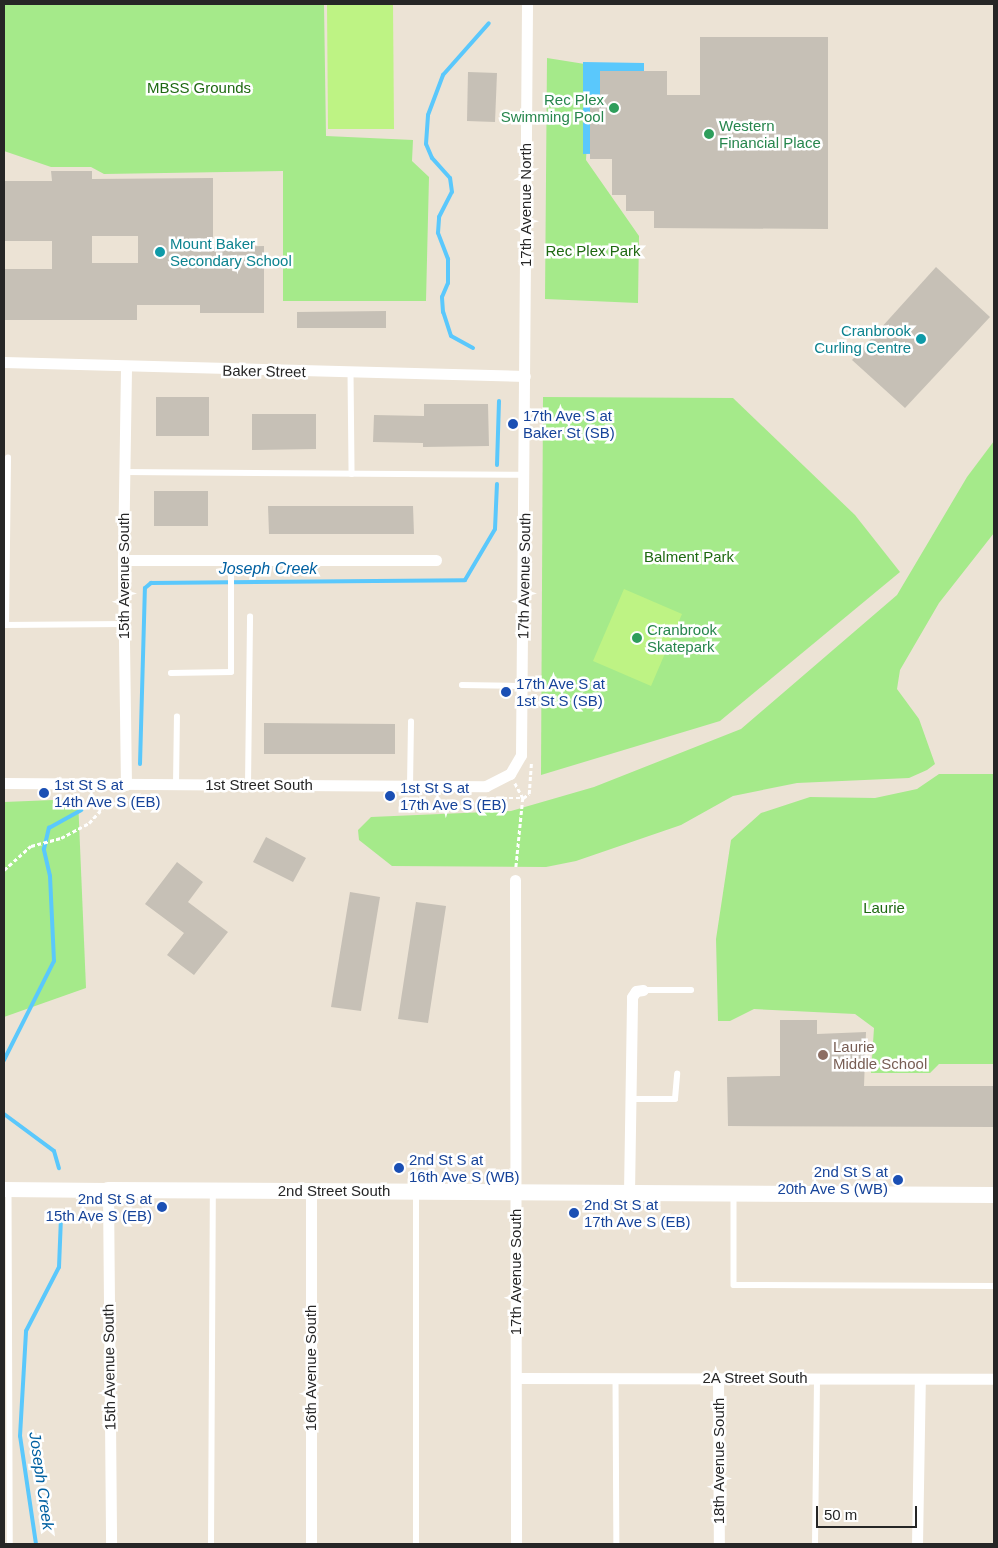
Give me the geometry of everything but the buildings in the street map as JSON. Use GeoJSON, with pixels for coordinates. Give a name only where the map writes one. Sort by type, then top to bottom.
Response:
{"type":"FeatureCollection","features":[{"type":"Feature","properties":{"kind":"main road","name":"2nd Street South"},"geometry":{"type":"LineString","coordinates":[[108,1190],[994,1195]]}},
{"type":"Feature","properties":{"kind":"street","name":"17th Avenue North"},"geometry":{"type":"LineString","coordinates":[[525,376],[527,4]]}},
{"type":"Feature","properties":{"kind":"street","name":"Baker Street"},"geometry":{"type":"LineString","coordinates":[[4,362],[126,368],[525,376]]}},
{"type":"Feature","properties":{"kind":"street","name":"15th Avenue South"},"geometry":{"type":"LineString","coordinates":[[126,368],[123,560],[126,784]]}},
{"type":"Feature","properties":{"kind":"street","name":"17th Avenue South"},"geometry":{"type":"LineString","coordinates":[[510,774],[521,755],[525,376]]}},
{"type":"Feature","properties":{"kind":"street"},"geometry":{"type":"LineString","coordinates":[[123,560],[436,560]]}},
{"type":"Feature","properties":{"kind":"street","name":"1st Street South"},"geometry":{"type":"LineString","coordinates":[[4,783],[486,786],[510,774]]}},
{"type":"Feature","properties":{"kind":"street","name":"17th Avenue South"},"geometry":{"type":"LineString","coordinates":[[515,880],[516,1544]]}},
{"type":"Feature","properties":{"kind":"street"},"geometry":{"type":"LineString","coordinates":[[629,1193],[632,997],[636,991],[644,990]]}},
{"type":"Feature","properties":{"kind":"street","name":"2nd Street South"},"geometry":{"type":"LineString","coordinates":[[7,1189],[108,1190]]}},
{"type":"Feature","properties":{"kind":"street","name":"15th Avenue South"},"geometry":{"type":"LineString","coordinates":[[108,1190],[111,1544]]}},
{"type":"Feature","properties":{"kind":"street","name":"16th Avenue South"},"geometry":{"type":"LineString","coordinates":[[311,1191],[311,1544]]}},
{"type":"Feature","properties":{"kind":"street","name":"2A Street South"},"geometry":{"type":"LineString","coordinates":[[516,1378],[994,1379]]}},
{"type":"Feature","properties":{"kind":"street","name":"18th Avenue South"},"geometry":{"type":"LineString","coordinates":[[718,1378],[719,1544]]}},
{"type":"Feature","properties":{"kind":"street"},"geometry":{"type":"LineString","coordinates":[[917,1544],[920,1379]]}},
{"type":"Feature","properties":{"kind":"lane"},"geometry":{"type":"LineString","coordinates":[[351,372],[352,474]]}},
{"type":"Feature","properties":{"kind":"lane"},"geometry":{"type":"LineString","coordinates":[[8,458],[5,625],[124,624]]}},
{"type":"Feature","properties":{"kind":"lane"},"geometry":{"type":"LineString","coordinates":[[124,472],[525,475]]}},
{"type":"Feature","properties":{"kind":"lane"},"geometry":{"type":"LineString","coordinates":[[171,673],[231,672],[231,560]]}},
{"type":"Feature","properties":{"kind":"lane"},"geometry":{"type":"LineString","coordinates":[[248,785],[250,617]]}},
{"type":"Feature","properties":{"kind":"lane"},"geometry":{"type":"LineString","coordinates":[[462,685],[522,686]]}},
{"type":"Feature","properties":{"kind":"lane"},"geometry":{"type":"LineString","coordinates":[[176,785],[177,717]]}},
{"type":"Feature","properties":{"kind":"lane"},"geometry":{"type":"LineString","coordinates":[[410,786],[411,722]]}},
{"type":"Feature","properties":{"kind":"lane"},"geometry":{"type":"LineString","coordinates":[[644,990],[691,990]]}},
{"type":"Feature","properties":{"kind":"lane"},"geometry":{"type":"LineString","coordinates":[[630,1099],[675,1099],[677,1074]]}},
{"type":"Feature","properties":{"kind":"lane"},"geometry":{"type":"LineString","coordinates":[[7,1189],[10,1544]]}},
{"type":"Feature","properties":{"kind":"lane"},"geometry":{"type":"LineString","coordinates":[[211,1544],[213,1190]]}},
{"type":"Feature","properties":{"kind":"lane"},"geometry":{"type":"LineString","coordinates":[[416,1192],[416,1544]]}},
{"type":"Feature","properties":{"kind":"lane"},"geometry":{"type":"LineString","coordinates":[[734,1194],[734,1285],[994,1286]]}},
{"type":"Feature","properties":{"kind":"lane"},"geometry":{"type":"LineString","coordinates":[[616,1378],[617,1544]]}},
{"type":"Feature","properties":{"kind":"lane"},"geometry":{"type":"LineString","coordinates":[[815,1544],[817,1378]]}},
{"type":"Feature","properties":{"kind":"path"},"geometry":{"type":"LineString","coordinates":[[510,774],[523,798],[517,861]]}},
{"type":"Feature","properties":{"kind":"green space","name":"MBSS Grounds"},"geometry":{"type":"Polygon","coordinates":[[[4,4],[324,4],[326,136],[413,140],[412,161],[429,177],[426,301],[283,301],[283,171],[104,174],[91,167],[51,167],[4,151],[4,4]]]}},
{"type":"Feature","properties":{"kind":"green space"},"geometry":{"type":"Polygon","coordinates":[[[327,4],[393,4],[394,129],[328,129],[327,4]]]}},
{"type":"Feature","properties":{"kind":"green space","name":"Rec Plex Park"},"geometry":{"type":"Polygon","coordinates":[[[547,58],[591,65],[586,160],[639,236],[638,303],[545,299],[547,58]]]}},
{"type":"Feature","properties":{"kind":"green space","name":"Balment Park"},"geometry":{"type":"Polygon","coordinates":[[[543,397],[733,398],[855,515],[900,572],[720,721],[541,775],[543,397]]]}},
{"type":"Feature","properties":{"kind":"green space"},"geometry":{"type":"Polygon","coordinates":[[[994,441],[994,533],[939,603],[900,670],[897,689],[919,719],[935,764],[927,770],[909,778],[797,783],[733,796],[681,825],[576,861],[546,867],[392,866],[359,840],[358,830],[371,817],[511,811],[594,787],[741,729],[897,595],[967,477],[994,441]]]}},
{"type":"Feature","properties":{"kind":"green space","name":"Cranbrook Skatepark"},"geometry":{"type":"Polygon","coordinates":[[[624,589],[682,614],[651,686],[593,661],[624,589]]]}},
{"type":"Feature","properties":{"kind":"green space","name":"Laurie"},"geometry":{"type":"Polygon","coordinates":[[[939,774],[994,774],[994,1064],[939,1064],[930,1073],[871,1073],[874,1028],[855,1014],[754,1009],[730,1021],[718,1021],[716,939],[731,840],[761,813],[810,797],[875,798],[917,789],[939,774]]]}},
{"type":"Feature","properties":{"kind":"green space"},"geometry":{"type":"Polygon","coordinates":[[[78,799],[86,988],[4,1017],[4,802],[78,799]]]}},
{"type":"Feature","properties":{"kind":"water","name":"Rec Plex Swimming Pool"},"geometry":{"type":"Polygon","coordinates":[[[583,62],[644,63],[644,153],[583,154],[583,62]]]}},
{"type":"Feature","properties":{"kind":"waterway","name":"Joseph Creek"},"geometry":{"type":"LineString","coordinates":[[473,348],[451,336],[443,312],[442,297],[448,283],[448,259],[438,233],[439,217],[452,192],[450,178],[432,158],[426,144],[428,115],[443,75],[489,23]]}},
{"type":"Feature","properties":{"kind":"waterway","name":"Joseph Creek"},"geometry":{"type":"LineString","coordinates":[[497,465],[499,401]]}},
{"type":"Feature","properties":{"kind":"waterway","name":"Joseph Creek"},"geometry":{"type":"LineString","coordinates":[[140,764],[145,588],[151,583],[465,580],[495,529],[497,484]]}},
{"type":"Feature","properties":{"kind":"waterway","name":"Joseph Creek"},"geometry":{"type":"LineString","coordinates":[[4,1060],[54,961],[50,876],[44,849],[49,828],[81,810]]}},
{"type":"Feature","properties":{"kind":"waterway","name":"Joseph Creek"},"geometry":{"type":"LineString","coordinates":[[4,1114],[54,1151],[59,1168]]}},
{"type":"Feature","properties":{"kind":"waterway","name":"Joseph Creek"},"geometry":{"type":"LineString","coordinates":[[36,1544],[20,1436],[26,1331],[59,1267],[61,1218]]}},
{"type":"Feature","properties":{"kind":"place","name":"Rec Plex Swimming Pool"},"geometry":{"type":"Point","coordinates":[614,108]}},
{"type":"Feature","properties":{"kind":"place","name":"Western Financial Place"},"geometry":{"type":"Point","coordinates":[709,134]}},
{"type":"Feature","properties":{"kind":"place","name":"Mount Baker Secondary School"},"geometry":{"type":"Point","coordinates":[160,252]}},
{"type":"Feature","properties":{"kind":"place","name":"Cranbrook Curling Centre"},"geometry":{"type":"Point","coordinates":[921,339]}},
{"type":"Feature","properties":{"kind":"place","name":"17th Ave S at Baker St (SB)"},"geometry":{"type":"Point","coordinates":[513,424]}},
{"type":"Feature","properties":{"kind":"place","name":"Cranbrook Skatepark"},"geometry":{"type":"Point","coordinates":[637,638]}},
{"type":"Feature","properties":{"kind":"place","name":"17th Ave S at 1st St S (SB)"},"geometry":{"type":"Point","coordinates":[506,692]}},
{"type":"Feature","properties":{"kind":"place","name":"1st St S at 14th Ave S (EB)"},"geometry":{"type":"Point","coordinates":[44,793]}},
{"type":"Feature","properties":{"kind":"place","name":"1st St S at 17th Ave S (EB)"},"geometry":{"type":"Point","coordinates":[390,796]}},
{"type":"Feature","properties":{"kind":"place","name":"Laurie Middle School"},"geometry":{"type":"Point","coordinates":[823,1055]}},
{"type":"Feature","properties":{"kind":"place","name":"2nd St S at 16th Ave S (WB)"},"geometry":{"type":"Point","coordinates":[399,1168]}},
{"type":"Feature","properties":{"kind":"place","name":"2nd St S at 20th Ave S (WB)"},"geometry":{"type":"Point","coordinates":[898,1180]}},
{"type":"Feature","properties":{"kind":"place","name":"2nd St S at 15th Ave S (EB)"},"geometry":{"type":"Point","coordinates":[162,1207]}},
{"type":"Feature","properties":{"kind":"place","name":"2nd St S at 17th Ave S (EB)"},"geometry":{"type":"Point","coordinates":[574,1213]}}]}
